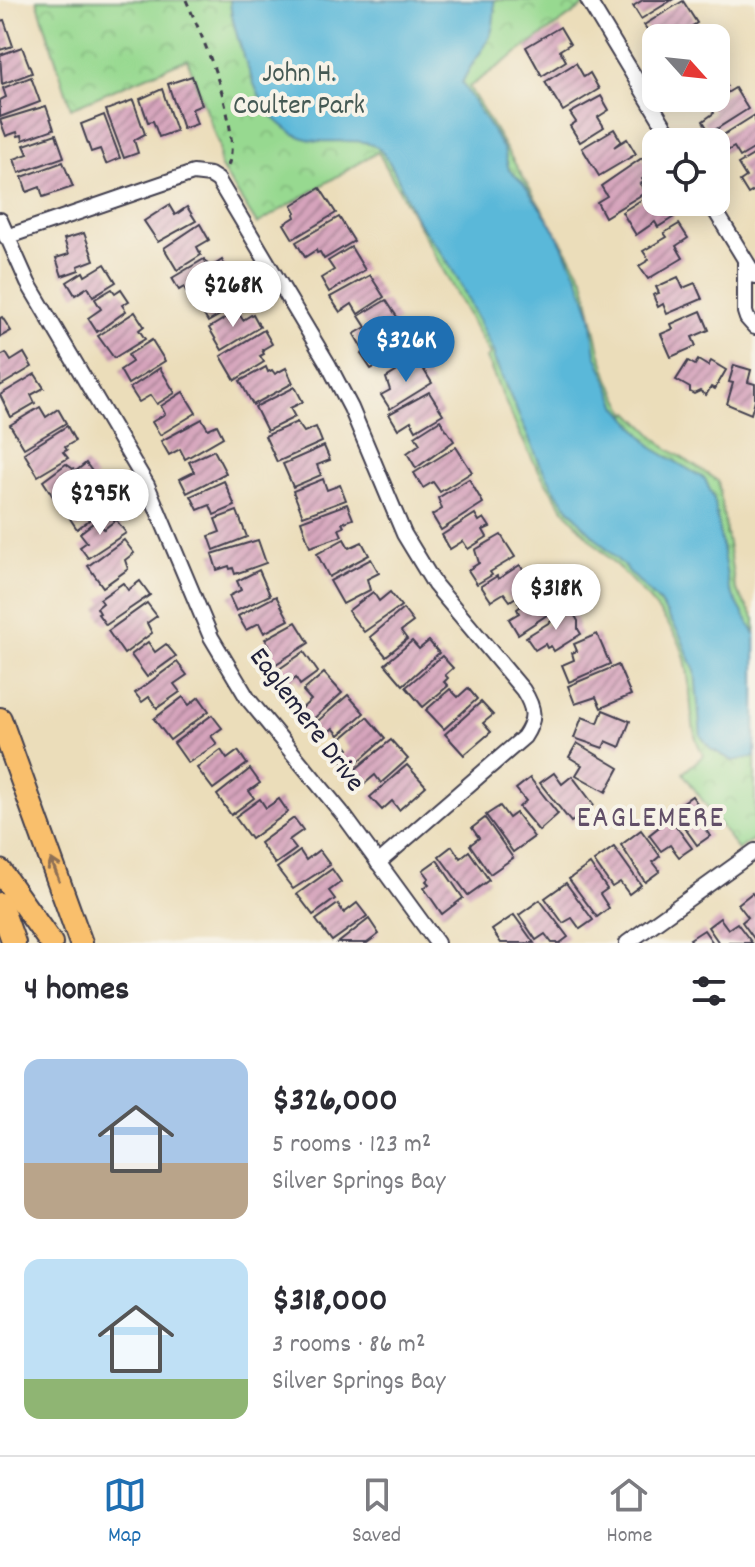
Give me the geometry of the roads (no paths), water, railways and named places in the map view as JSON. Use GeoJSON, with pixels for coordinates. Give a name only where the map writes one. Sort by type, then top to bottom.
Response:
{"type":"FeatureCollection","features":[{"type":"Feature","properties":{"kind":"main road"},"geometry":{"type":"LineString","coordinates":[[0,719],[81,943]]}},
{"type":"Feature","properties":{"kind":"main road"},"geometry":{"type":"LineString","coordinates":[[0,871],[51,943]]}},
{"type":"Feature","properties":{"kind":"main road"},"geometry":{"type":"LineString","coordinates":[[0,904],[14,943]]}},
{"type":"Feature","properties":{"kind":"street"},"geometry":{"type":"LineString","coordinates":[[588,0],[666,128]]}},
{"type":"Feature","properties":{"kind":"street"},"geometry":{"type":"LineString","coordinates":[[6,237],[193,173],[216,179],[231,199],[328,364],[351,408],[404,534],[435,585],[532,704],[533,723],[524,737],[378,863]]}},
{"type":"Feature","properties":{"kind":"street"},"geometry":{"type":"LineString","coordinates":[[718,216],[755,276]]}},
{"type":"Feature","properties":{"kind":"street","name":"Eaglemere Drive"},"geometry":{"type":"LineString","coordinates":[[0,220],[28,283],[147,485],[211,637],[241,687],[278,738],[342,813],[437,943]]}},
{"type":"Feature","properties":{"kind":"street"},"geometry":{"type":"LineString","coordinates":[[744,259],[747,281],[745,312],[755,327]]}},
{"type":"Feature","properties":{"kind":"street"},"geometry":{"type":"LineString","coordinates":[[627,943],[755,851]]}},
{"type":"Feature","properties":{"kind":"water","name":"John H. Coulter Park"},"geometry":{"type":"Polygon","coordinates":[[[230,0],[494,0],[493,28],[462,83],[504,150],[509,170],[523,183],[552,225],[579,279],[591,315],[596,354],[618,407],[654,449],[705,479],[714,499],[729,589],[755,634],[755,757],[733,761],[711,749],[701,736],[695,671],[680,635],[660,603],[558,495],[541,466],[468,299],[446,260],[415,216],[387,158],[367,143],[305,138],[292,133],[275,119],[262,100],[250,72],[238,39],[230,0]]]}},
{"type":"Feature","properties":{"kind":"district","name":"EAGLEMERE"},"geometry":{"type":"Point","coordinates":[651,820]}}]}
